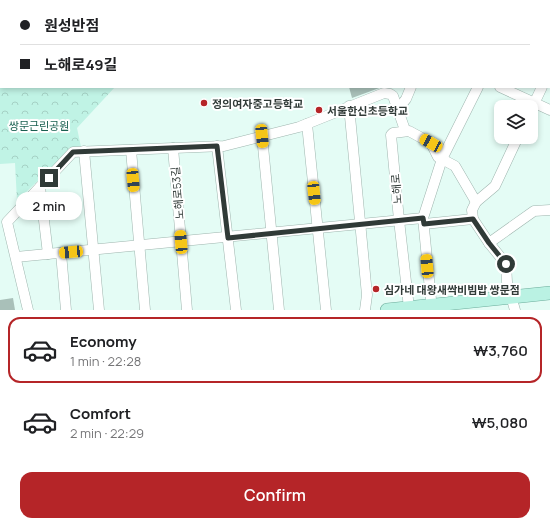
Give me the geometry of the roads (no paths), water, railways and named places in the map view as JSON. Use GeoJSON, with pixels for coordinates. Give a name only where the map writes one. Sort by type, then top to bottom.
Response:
{"type":"FeatureCollection","features":[{"type":"Feature","properties":{"kind":"main road"},"geometry":{"type":"LineString","coordinates":[[387,310],[482,305],[511,297],[550,293]]}},
{"type":"Feature","properties":{"kind":"street"},"geometry":{"type":"LineString","coordinates":[[398,109],[406,98],[411,88]]}},
{"type":"Feature","properties":{"kind":"street"},"geometry":{"type":"LineString","coordinates":[[432,308],[424,221],[442,160],[478,88]]}},
{"type":"Feature","properties":{"kind":"street"},"geometry":{"type":"LineString","coordinates":[[502,88],[521,100]]}},
{"type":"Feature","properties":{"kind":"street"},"geometry":{"type":"LineString","coordinates":[[536,100],[542,88]]}},
{"type":"Feature","properties":{"kind":"street"},"geometry":{"type":"LineString","coordinates":[[28,310],[7,222],[73,152],[217,146],[307,124],[384,93],[393,96],[405,130],[431,143],[438,157],[455,166],[476,202]]}},
{"type":"Feature","properties":{"kind":"street"},"geometry":{"type":"LineString","coordinates":[[349,106],[366,295],[364,310]]}},
{"type":"Feature","properties":{"kind":"street"},"geometry":{"type":"LineString","coordinates":[[538,108],[550,110]]}},
{"type":"Feature","properties":{"kind":"street"},"geometry":{"type":"LineString","coordinates":[[307,124],[326,310]]}},
{"type":"Feature","properties":{"kind":"street","name":"노해로"},"geometry":{"type":"LineString","coordinates":[[405,130],[393,133],[392,135],[398,220],[409,308]]}},
{"type":"Feature","properties":{"kind":"street"},"geometry":{"type":"LineString","coordinates":[[262,136],[278,310]]}},
{"type":"Feature","properties":{"kind":"street"},"geometry":{"type":"LineString","coordinates":[[515,144],[496,186],[476,202],[472,210],[473,219],[489,243],[506,264],[507,282],[515,310]]}},
{"type":"Feature","properties":{"kind":"street"},"geometry":{"type":"LineString","coordinates":[[217,146],[236,310]]}},
{"type":"Feature","properties":{"kind":"street","name":"노해로53길"},"geometry":{"type":"LineString","coordinates":[[173,148],[187,310]]}},
{"type":"Feature","properties":{"kind":"street"},"geometry":{"type":"LineString","coordinates":[[131,150],[145,310]]}},
{"type":"Feature","properties":{"kind":"street"},"geometry":{"type":"LineString","coordinates":[[84,151],[99,310]]}},
{"type":"Feature","properties":{"kind":"street"},"geometry":{"type":"LineString","coordinates":[[40,187],[48,254]]}},
{"type":"Feature","properties":{"kind":"street"},"geometry":{"type":"LineString","coordinates":[[489,243],[534,211],[550,210]]}},
{"type":"Feature","properties":{"kind":"street"},"geometry":{"type":"LineString","coordinates":[[16,257],[228,238],[398,220],[424,221],[473,219]]}},
{"type":"Feature","properties":{"kind":"street"},"geometry":{"type":"LineString","coordinates":[[60,252],[66,310]]}},
{"type":"Feature","properties":{"kind":"place","name":"정의여자중고등학교"},"geometry":{"type":"Point","coordinates":[204,103]}},
{"type":"Feature","properties":{"kind":"place","name":"서울한신초등학교"},"geometry":{"type":"Point","coordinates":[319,110]}},
{"type":"Feature","properties":{"kind":"place","name":"심가네 대왕새싹비빔밥 쌍문점"},"geometry":{"type":"Point","coordinates":[376,289]}},
{"type":"Feature","properties":{"kind":"park label","name":"쌍문근린공원"},"geometry":{"type":"Point","coordinates":[39,125]}}]}
